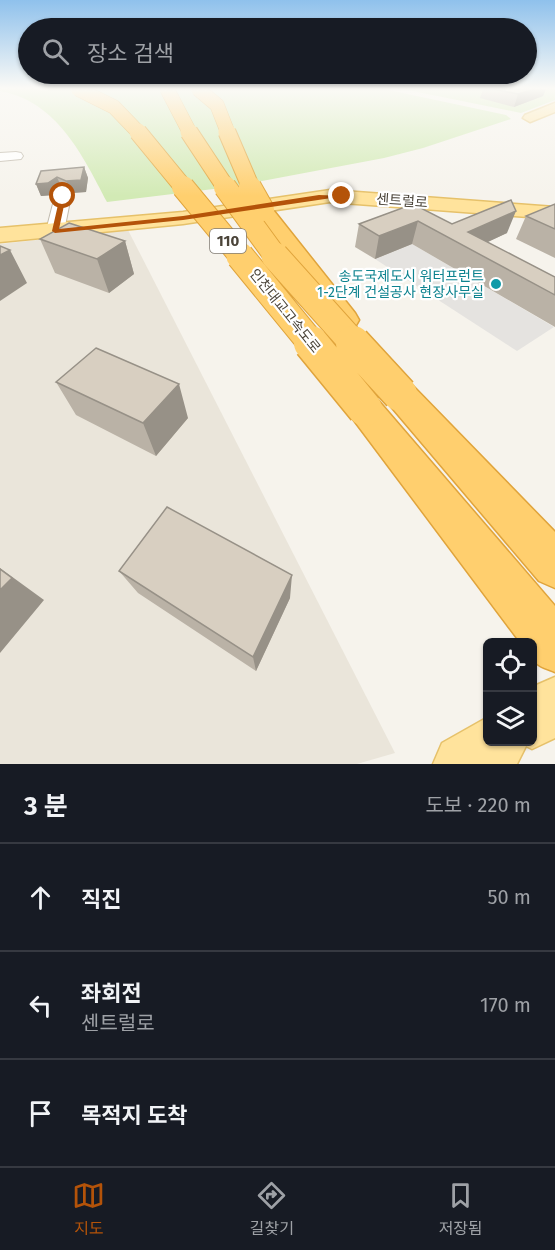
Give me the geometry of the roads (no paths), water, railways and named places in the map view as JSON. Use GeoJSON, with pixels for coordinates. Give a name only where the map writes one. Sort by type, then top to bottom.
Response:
{"type":"FeatureCollection","features":[{"type":"Feature","properties":{"kind":"highway","name":"인천대교고속도로"},"geometry":{"type":"LineString","coordinates":[[132,125],[383,401]]}},
{"type":"Feature","properties":{"kind":"highway","name":"인천대교고속도로"},"geometry":{"type":"LineString","coordinates":[[177,125],[198,171],[224,218],[257,267],[383,401],[555,565]]}},
{"type":"Feature","properties":{"kind":"highway","name":"인천대교고속도로"},"geometry":{"type":"LineString","coordinates":[[185,125],[250,224],[383,401],[555,646]]}},
{"type":"Feature","properties":{"kind":"highway","name":"인천대교고속도로"},"geometry":{"type":"LineString","coordinates":[[225,125],[244,175],[263,210],[383,401]]}},
{"type":"Feature","properties":{"kind":"main road","name":"센트럴로"},"geometry":{"type":"LineString","coordinates":[[0,218],[59,214],[303,186],[555,205]]}},
{"type":"Feature","properties":{"kind":"main road","name":"센트럴로"},"geometry":{"type":"LineString","coordinates":[[0,235],[59,214],[183,218],[330,196],[555,213]]}},
{"type":"Feature","properties":{"kind":"main road"},"geometry":{"type":"LineString","coordinates":[[537,717],[555,705]]}},
{"type":"Feature","properties":{"kind":"main road"},"geometry":{"type":"LineString","coordinates":[[463,764],[490,746]]}},
{"type":"Feature","properties":{"kind":"street"},"geometry":{"type":"LineString","coordinates":[[0,158],[16,156]]}},
{"type":"Feature","properties":{"kind":"place","name":"송도국제도시 워터프런트 1-2단계 건설공사 현장사무실"},"geometry":{"type":"Point","coordinates":[496,284]}}]}
